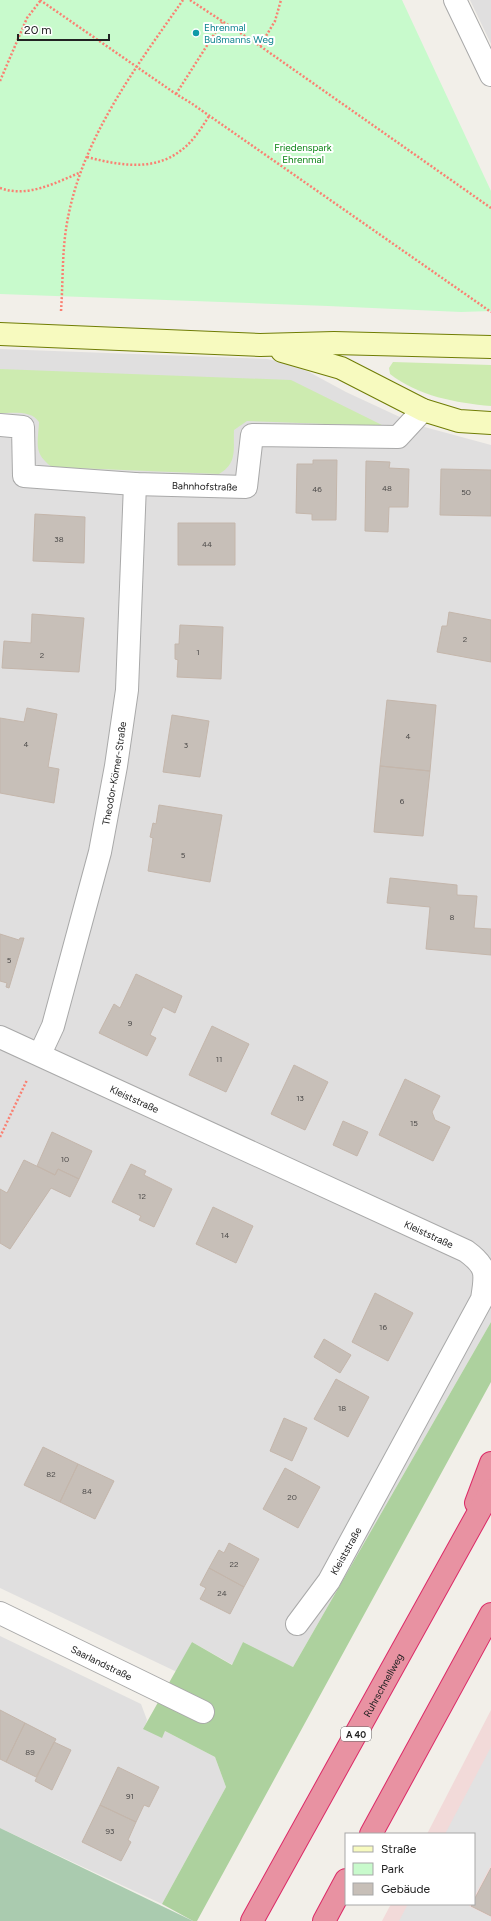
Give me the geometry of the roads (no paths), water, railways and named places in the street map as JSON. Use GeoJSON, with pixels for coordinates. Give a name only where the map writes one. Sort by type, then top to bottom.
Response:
{"type":"FeatureCollection","features":[{"type":"Feature","properties":{"kind":"highway"},"geometry":{"type":"LineString","coordinates":[[461,1546],[491,1463]]}},
{"type":"Feature","properties":{"kind":"highway","name":"Ruhrschnellweg"},"geometry":{"type":"LineString","coordinates":[[252,1921],[491,1490]]}},
{"type":"Feature","properties":{"kind":"highway"},"geometry":{"type":"LineString","coordinates":[[372,1833],[491,1614]]}},
{"type":"Feature","properties":{"kind":"highway"},"geometry":{"type":"LineString","coordinates":[[324,1921],[345,1882]]}},
{"type":"Feature","properties":{"kind":"street"},"geometry":{"type":"LineString","coordinates":[[455,0],[491,76]]}},
{"type":"Feature","properties":{"kind":"street"},"geometry":{"type":"LineString","coordinates":[[0,334],[260,345],[334,343],[491,347]]}},
{"type":"Feature","properties":{"kind":"street"},"geometry":{"type":"LineString","coordinates":[[260,345],[341,368],[423,410],[459,421],[491,423]]}},
{"type":"Feature","properties":{"kind":"street","name":"Bahnhofstraße"},"geometry":{"type":"LineString","coordinates":[[0,426],[23,427],[24,476],[135,484],[246,487],[252,435],[398,437],[423,410]]}},
{"type":"Feature","properties":{"kind":"street","name":"Theodor-Körner-Straße"},"geometry":{"type":"LineString","coordinates":[[40,1054],[53,1026],[100,852],[116,766],[127,690],[135,484]]}},
{"type":"Feature","properties":{"kind":"street","name":"Kleiststraße"},"geometry":{"type":"LineString","coordinates":[[0,1037],[40,1054],[466,1251],[478,1260],[486,1276],[482,1299],[329,1581],[297,1624]]}},
{"type":"Feature","properties":{"kind":"street","name":"Saarlandstraße"},"geometry":{"type":"LineString","coordinates":[[0,1613],[203,1712]]}},
{"type":"Feature","properties":{"kind":"place","name":"Ehrenmal Bußmanns Weg"},"geometry":{"type":"Point","coordinates":[196,33]}},
{"type":"Feature","properties":{"kind":"park label","name":"Friedenspark Ehrenmal"},"geometry":{"type":"Point","coordinates":[303,152]}}]}
